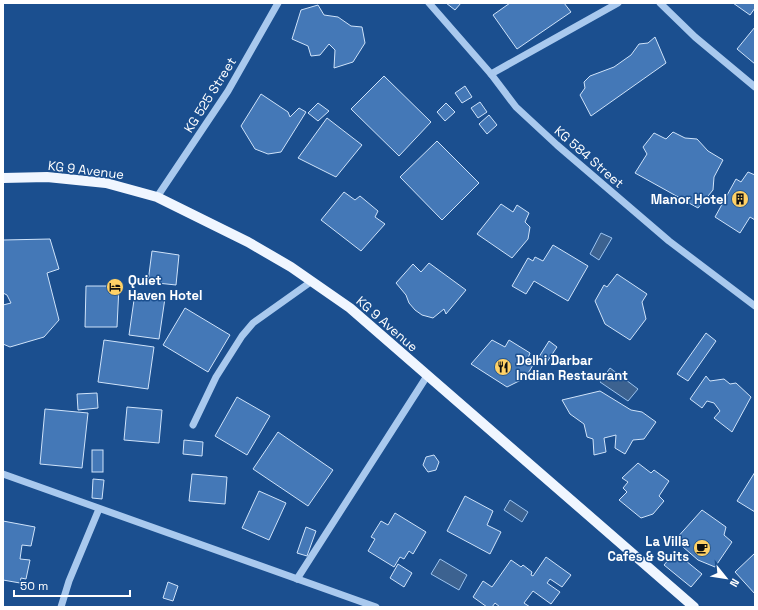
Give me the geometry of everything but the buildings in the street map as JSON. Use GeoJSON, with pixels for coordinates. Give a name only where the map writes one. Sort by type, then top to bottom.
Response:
{"type":"FeatureCollection","features":[{"type":"Feature","properties":{"kind":"main road","name":"KG 9 Avenue"},"geometry":{"type":"LineString","coordinates":[[3,178],[47,178],[106,183],[157,196],[248,242],[291,267],[350,308],[694,607]]}},
{"type":"Feature","properties":{"kind":"street","name":"KG 525 Street"},"geometry":{"type":"LineString","coordinates":[[157,196],[228,91],[278,3]]}},
{"type":"Feature","properties":{"kind":"street","name":"KG 584 Street"},"geometry":{"type":"LineString","coordinates":[[429,3],[491,74],[516,107],[557,145],[669,241],[755,306]]}},
{"type":"Feature","properties":{"kind":"street"},"geometry":{"type":"LineString","coordinates":[[491,74],[618,3]]}},
{"type":"Feature","properties":{"kind":"street"},"geometry":{"type":"LineString","coordinates":[[660,3],[695,37],[755,87]]}},
{"type":"Feature","properties":{"kind":"street"},"geometry":{"type":"LineString","coordinates":[[193,425],[216,377],[242,336],[253,323],[312,281]]}},
{"type":"Feature","properties":{"kind":"street"},"geometry":{"type":"LineString","coordinates":[[297,579],[427,376]]}},
{"type":"Feature","properties":{"kind":"street"},"geometry":{"type":"LineString","coordinates":[[3,474],[376,607]]}},
{"type":"Feature","properties":{"kind":"street"},"geometry":{"type":"LineString","coordinates":[[61,607],[69,581],[99,509]]}},
{"type":"Feature","properties":{"kind":"water"},"geometry":{"type":"Polygon","coordinates":[[[601,233],[612,238],[599,260],[590,254],[601,233]]]}},
{"type":"Feature","properties":{"kind":"water"},"geometry":{"type":"Polygon","coordinates":[[[610,368],[638,389],[628,401],[600,382],[610,368]]]}},
{"type":"Feature","properties":{"kind":"water"},"geometry":{"type":"Polygon","coordinates":[[[510,500],[528,512],[522,522],[504,510],[510,500]]]}},
{"type":"Feature","properties":{"kind":"water"},"geometry":{"type":"Polygon","coordinates":[[[440,559],[467,575],[459,590],[431,574],[440,559]]]}},
{"type":"Feature","properties":{"kind":"place","name":"Manor Hotel"},"geometry":{"type":"Point","coordinates":[740,199]}},
{"type":"Feature","properties":{"kind":"place","name":"Quiet Haven Hotel"},"geometry":{"type":"Point","coordinates":[115,287]}},
{"type":"Feature","properties":{"kind":"place","name":"Delhi Darbar Indian Restaurant"},"geometry":{"type":"Point","coordinates":[503,367]}},
{"type":"Feature","properties":{"kind":"place","name":"La Villa Cafes & Suits"},"geometry":{"type":"Point","coordinates":[702,548]}}]}
